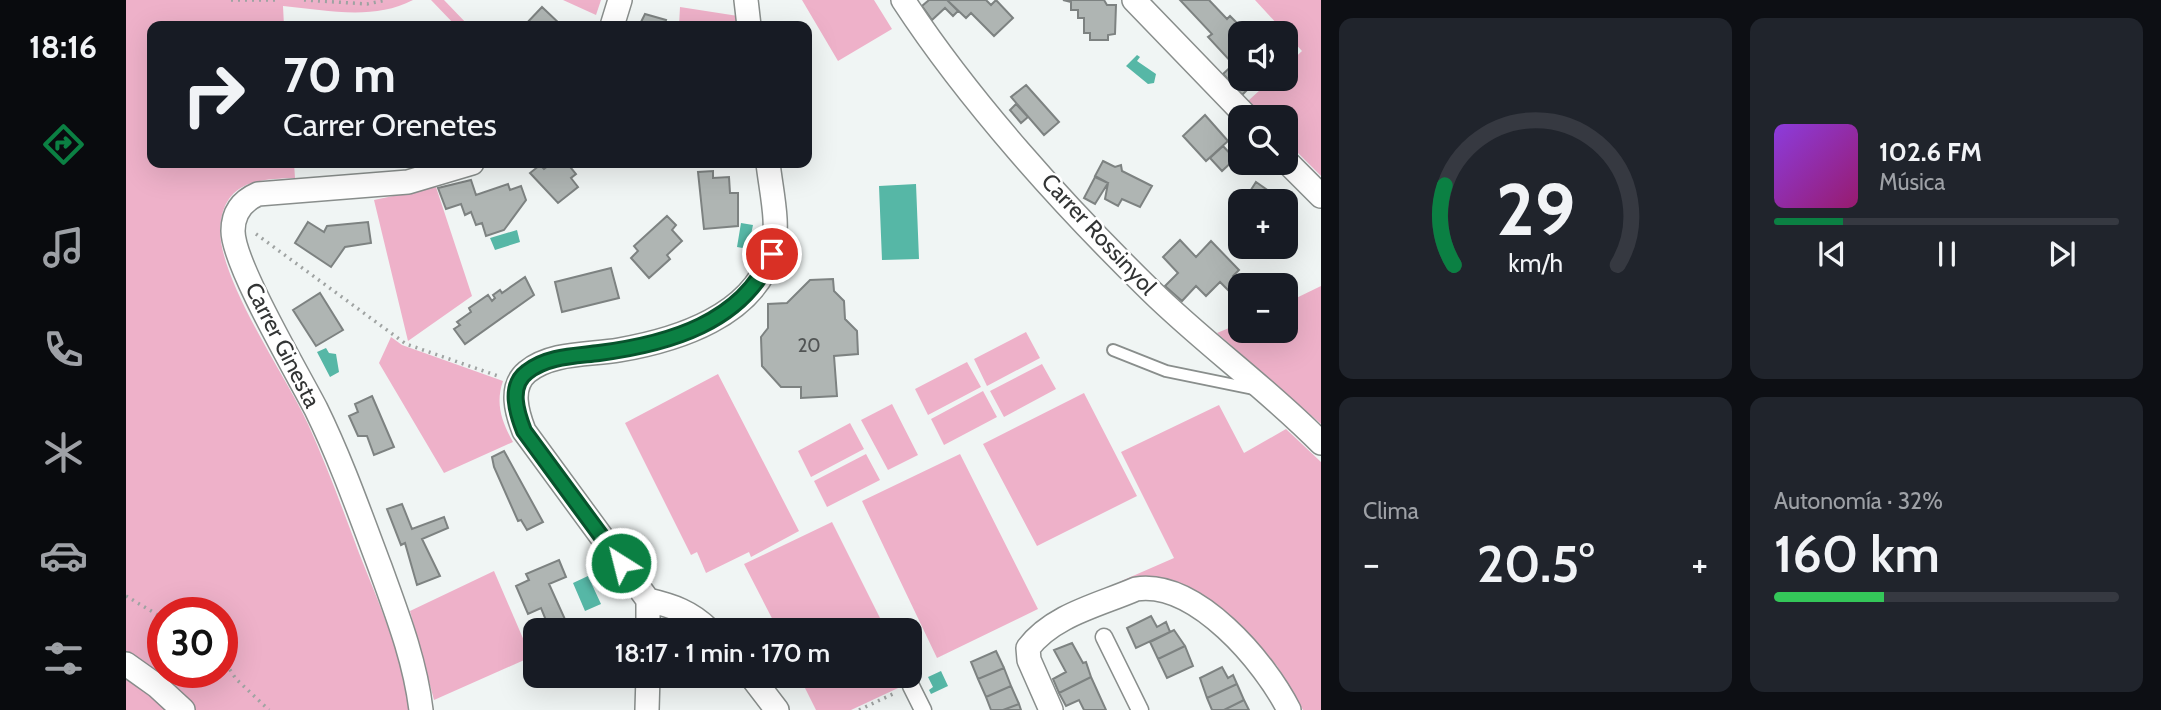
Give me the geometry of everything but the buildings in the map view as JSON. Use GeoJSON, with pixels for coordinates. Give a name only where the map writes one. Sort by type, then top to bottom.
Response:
{"type":"FeatureCollection","features":[{"type":"Feature","properties":{"kind":"street"},"geometry":{"type":"LineString","coordinates":[[614,21],[620,0]]}},
{"type":"Feature","properties":{"kind":"street"},"geometry":{"type":"LineString","coordinates":[[746,0],[748,21]]}},
{"type":"Feature","properties":{"kind":"street","name":"Carrer Rossinyol"},"geometry":{"type":"LineString","coordinates":[[903,0],[932,45],[981,105],[1092,230],[1151,291],[1321,443]]}},
{"type":"Feature","properties":{"kind":"street"},"geometry":{"type":"LineString","coordinates":[[1134,0],[1235,105]]}},
{"type":"Feature","properties":{"kind":"street","name":"Carrer Ginesta"},"geometry":{"type":"LineString","coordinates":[[421,710],[409,648],[354,496],[318,412],[244,269],[233,232],[239,208],[247,199],[258,194],[398,184],[457,168]]}},
{"type":"Feature","properties":{"kind":"street"},"geometry":{"type":"LineString","coordinates":[[648,618],[648,600],[524,431],[516,410],[516,390],[525,373],[544,362],[669,339],[715,319],[739,302],[758,282],[774,245],[768,168]]}},
{"type":"Feature","properties":{"kind":"street"},"geometry":{"type":"LineString","coordinates":[[1298,172],[1321,196]]}},
{"type":"Feature","properties":{"kind":"street"},"geometry":{"type":"LineString","coordinates":[[1051,710],[1029,660],[1028,648],[1038,635],[1053,624],[1136,589],[1151,588],[1201,609],[1229,631],[1263,667],[1289,710]]}},
{"type":"Feature","properties":{"kind":"street"},"geometry":{"type":"LineString","coordinates":[[648,600],[676,607],[696,618]]}},
{"type":"Feature","properties":{"kind":"street"},"geometry":{"type":"LineString","coordinates":[[1104,638],[1140,710]]}},
{"type":"Feature","properties":{"kind":"street"},"geometry":{"type":"LineString","coordinates":[[126,664],[158,686],[183,710]]}},
{"type":"Feature","properties":{"kind":"street"},"geometry":{"type":"LineString","coordinates":[[647,710],[648,688]]}},
{"type":"Feature","properties":{"kind":"street"},"geometry":{"type":"LineString","coordinates":[[760,688],[777,710]]}},
{"type":"Feature","properties":{"kind":"street"},"geometry":{"type":"LineString","coordinates":[[912,688],[923,710]]}},
{"type":"Feature","properties":{"kind":"lane"},"geometry":{"type":"LineString","coordinates":[[1113,350],[1166,371],[1261,389]]}},
{"type":"Feature","properties":{"kind":"path"},"geometry":{"type":"LineString","coordinates":[[231,0],[276,0]]}},
{"type":"Feature","properties":{"kind":"path"},"geometry":{"type":"LineString","coordinates":[[304,0],[367,4],[387,0]]}},
{"type":"Feature","properties":{"kind":"path"},"geometry":{"type":"LineString","coordinates":[[255,233],[406,344],[509,379]]}},
{"type":"Feature","properties":{"kind":"path"},"geometry":{"type":"LineString","coordinates":[[126,596],[147,608]]}},
{"type":"Feature","properties":{"kind":"path"},"geometry":{"type":"LineString","coordinates":[[238,681],[269,710]]}},
{"type":"Feature","properties":{"kind":"path"},"geometry":{"type":"LineString","coordinates":[[859,710],[907,688]]}},
{"type":"Feature","properties":{"kind":"shaded area"},"geometry":{"type":"Polygon","coordinates":[[[126,0],[413,0],[382,10],[365,12],[283,6],[284,21],[147,21],[147,168],[294,168],[295,178],[258,181],[239,189],[225,207],[221,220],[221,241],[238,294],[298,403],[328,472],[389,630],[410,710],[126,710],[126,0]]]}},
{"type":"Feature","properties":{"kind":"shaded area"},"geometry":{"type":"Polygon","coordinates":[[[431,0],[444,0],[464,21],[451,21],[431,0]]]}},
{"type":"Feature","properties":{"kind":"shaded area"},"geometry":{"type":"Polygon","coordinates":[[[563,0],[601,0],[596,15],[563,0]]]}},
{"type":"Feature","properties":{"kind":"shaded area"},"geometry":{"type":"Polygon","coordinates":[[[802,0],[874,0],[892,29],[838,61],[802,0]]]}},
{"type":"Feature","properties":{"kind":"shaded area"},"geometry":{"type":"Polygon","coordinates":[[[1255,0],[1321,0],[1321,176],[1298,153],[1298,105],[1252,105],[1248,101],[1259,91],[1298,91],[1298,55],[1302,51],[1298,47],[1298,21],[1274,21],[1255,0]]]}},
{"type":"Feature","properties":{"kind":"shaded area"},"geometry":{"type":"Polygon","coordinates":[[[680,7],[738,16],[738,21],[679,21],[680,7]]]}},
{"type":"Feature","properties":{"kind":"shaded area"},"geometry":{"type":"Polygon","coordinates":[[[1137,55],[1140,57],[1137,61],[1156,74],[1154,83],[1148,84],[1126,66],[1137,55]]]}},
{"type":"Feature","properties":{"kind":"shaded area"},"geometry":{"type":"Polygon","coordinates":[[[916,184],[919,259],[882,260],[879,186],[916,184]]]}},
{"type":"Feature","properties":{"kind":"shaded area"},"geometry":{"type":"Polygon","coordinates":[[[436,187],[472,296],[408,341],[374,200],[436,187]]]}},
{"type":"Feature","properties":{"kind":"shaded area"},"geometry":{"type":"Polygon","coordinates":[[[741,223],[753,225],[748,249],[737,247],[741,223]]]}},
{"type":"Feature","properties":{"kind":"shaded area"},"geometry":{"type":"Polygon","coordinates":[[[517,230],[520,242],[495,250],[490,238],[517,230]]]}},
{"type":"Feature","properties":{"kind":"shaded area"},"geometry":{"type":"Polygon","coordinates":[[[1321,286],[1321,424],[1228,343],[1298,343],[1298,297],[1321,286]]]}},
{"type":"Feature","properties":{"kind":"shaded area"},"geometry":{"type":"Polygon","coordinates":[[[1228,328],[1228,343],[1217,333],[1228,328]]]}},
{"type":"Feature","properties":{"kind":"shaded area"},"geometry":{"type":"Polygon","coordinates":[[[1026,332],[1040,358],[987,386],[974,359],[1026,332]]]}},
{"type":"Feature","properties":{"kind":"shaded area"},"geometry":{"type":"Polygon","coordinates":[[[391,337],[402,345],[503,381],[501,413],[513,442],[444,473],[379,363],[391,337]]]}},
{"type":"Feature","properties":{"kind":"shaded area"},"geometry":{"type":"Polygon","coordinates":[[[326,348],[329,353],[336,354],[339,372],[330,377],[317,352],[326,348]]]}},
{"type":"Feature","properties":{"kind":"shaded area"},"geometry":{"type":"Polygon","coordinates":[[[967,362],[981,387],[928,415],[915,389],[967,362]]]}},
{"type":"Feature","properties":{"kind":"shaded area"},"geometry":{"type":"Polygon","coordinates":[[[1042,364],[1056,389],[1004,417],[990,391],[1042,364]]]}},
{"type":"Feature","properties":{"kind":"shaded area"},"geometry":{"type":"Polygon","coordinates":[[[718,374],[799,531],[751,557],[749,552],[706,573],[697,552],[691,555],[625,423],[718,374]]]}},
{"type":"Feature","properties":{"kind":"shaded area"},"geometry":{"type":"Polygon","coordinates":[[[983,391],[997,417],[944,445],[931,419],[983,391]]]}},
{"type":"Feature","properties":{"kind":"shaded area"},"geometry":{"type":"Polygon","coordinates":[[[1084,393],[1137,496],[1037,546],[983,444],[1084,393]]]}},
{"type":"Feature","properties":{"kind":"shaded area"},"geometry":{"type":"Polygon","coordinates":[[[892,404],[918,455],[888,470],[861,420],[892,404]]]}},
{"type":"Feature","properties":{"kind":"shaded area"},"geometry":{"type":"Polygon","coordinates":[[[1219,405],[1244,453],[1286,429],[1321,462],[1321,710],[1303,710],[1277,666],[1226,614],[1168,581],[1144,578],[1119,582],[1174,558],[1121,452],[1219,405]]]}},
{"type":"Feature","properties":{"kind":"shaded area"},"geometry":{"type":"Polygon","coordinates":[[[850,423],[864,449],[811,477],[798,451],[850,423]]]}},
{"type":"Feature","properties":{"kind":"shaded area"},"geometry":{"type":"Polygon","coordinates":[[[866,454],[880,480],[827,507],[814,481],[866,454]]]}},
{"type":"Feature","properties":{"kind":"shaded area"},"geometry":{"type":"Polygon","coordinates":[[[960,454],[1038,609],[937,658],[922,627],[922,618],[918,618],[862,501],[960,454]]]}},
{"type":"Feature","properties":{"kind":"shaded area"},"geometry":{"type":"Polygon","coordinates":[[[832,522],[880,618],[772,618],[744,564],[832,522]]]}},
{"type":"Feature","properties":{"kind":"shaded area"},"geometry":{"type":"Polygon","coordinates":[[[494,571],[523,638],[523,661],[434,700],[410,611],[494,571]]]}},
{"type":"Feature","properties":{"kind":"shaded area"},"geometry":{"type":"Polygon","coordinates":[[[588,576],[601,604],[585,611],[573,583],[588,576]]]}},
{"type":"Feature","properties":{"kind":"shaded area"},"geometry":{"type":"Polygon","coordinates":[[[941,671],[948,686],[931,694],[929,690],[933,687],[928,677],[941,671]]]}},
{"type":"Feature","properties":{"kind":"shaded area"},"geometry":{"type":"Polygon","coordinates":[[[805,688],[898,688],[851,710],[816,710],[805,688]]]}},
{"type":"Feature","properties":{"kind":"route"},"geometry":{"type":"LineString","coordinates":[[621,563],[524,431],[516,410],[516,390],[525,373],[544,362],[669,339],[702,326],[739,302],[758,282],[772,254]]}}]}
